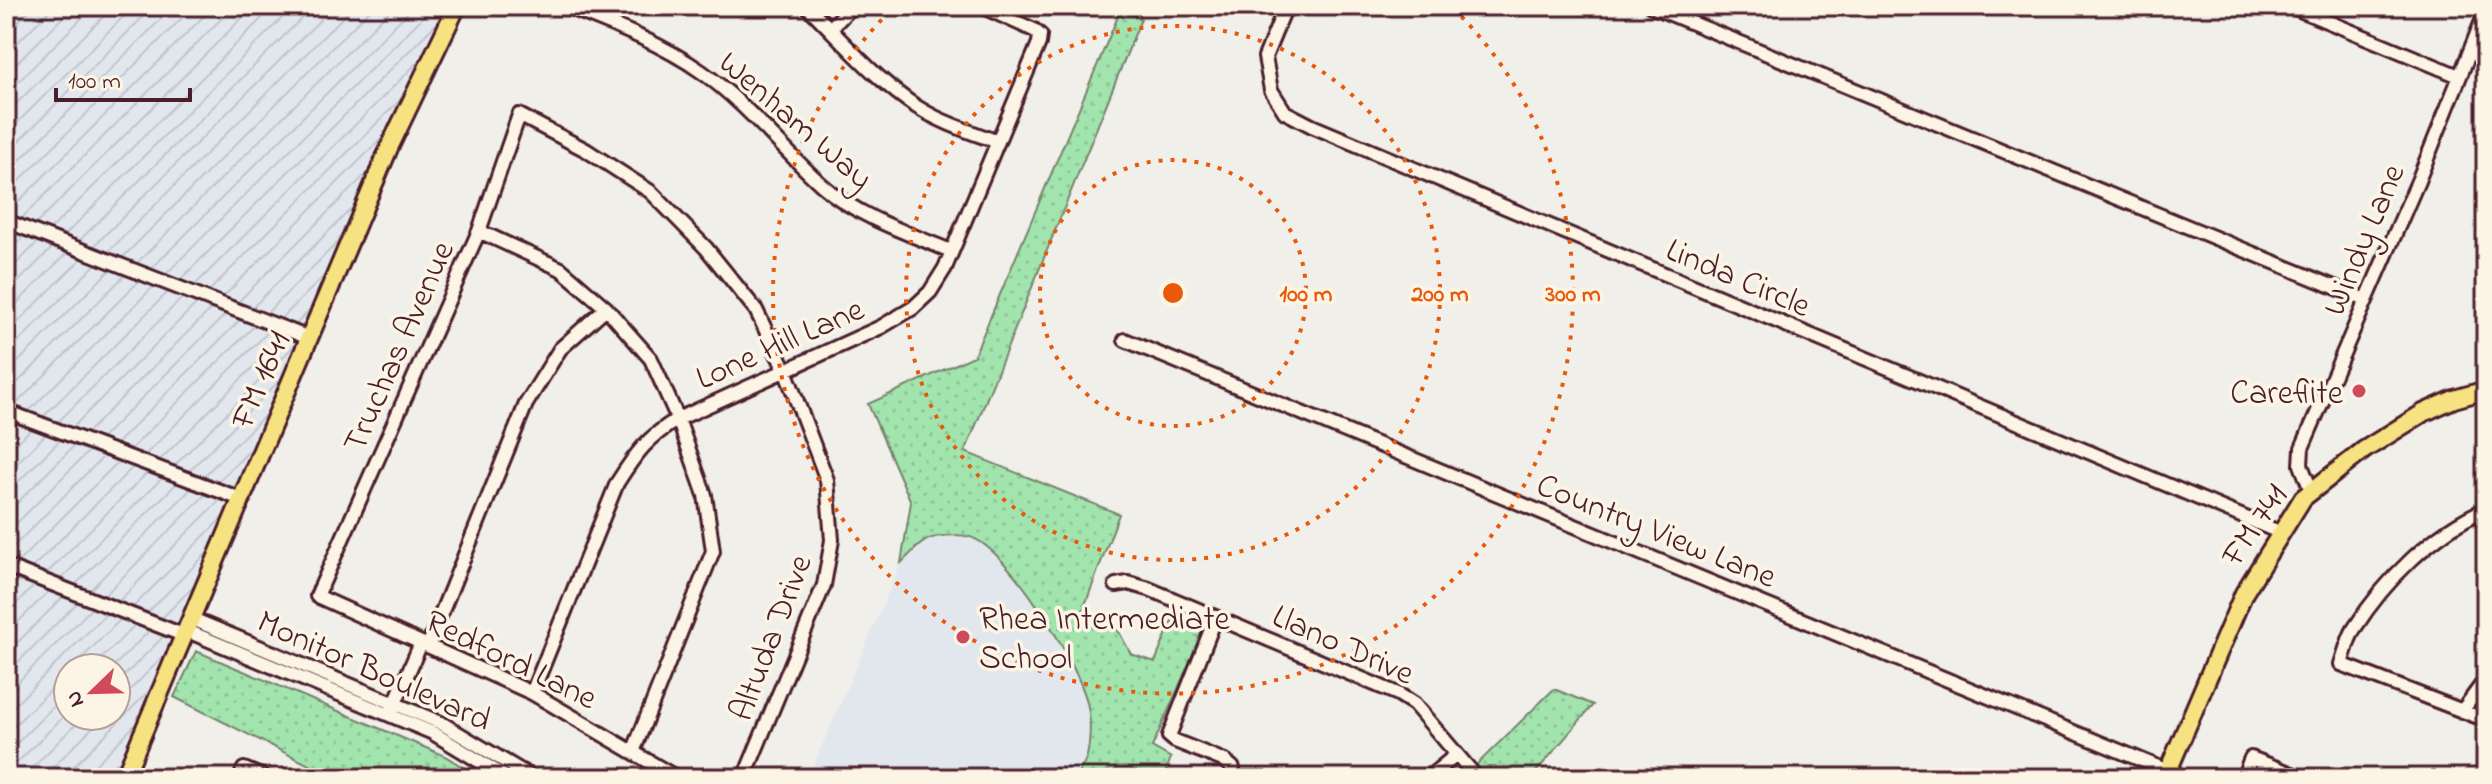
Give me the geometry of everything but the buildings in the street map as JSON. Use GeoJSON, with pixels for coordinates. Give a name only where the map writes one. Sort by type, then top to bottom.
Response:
{"type":"FeatureCollection","features":[{"type":"Feature","properties":{"kind":"main road","name":"FM 1641"},"geometry":{"type":"LineString","coordinates":[[124,778],[389,148],[457,6]]}},
{"type":"Feature","properties":{"kind":"main road","name":"FM 741"},"geometry":{"type":"LineString","coordinates":[[2167,774],[2229,622],[2279,532],[2303,498],[2364,450],[2423,413],[2454,399],[2486,390]]}},
{"type":"Feature","properties":{"kind":"street","name":"Wenham Way"},"geometry":{"type":"LineString","coordinates":[[565,6],[660,47],[702,72],[823,186],[861,212],[951,251]]}},
{"type":"Feature","properties":{"kind":"street"},"geometry":{"type":"LineString","coordinates":[[807,6],[917,108],[998,142]]}},
{"type":"Feature","properties":{"kind":"street"},"geometry":{"type":"LineString","coordinates":[[830,29],[852,6]]}},
{"type":"Feature","properties":{"kind":"street","name":"Lone Hill Lane"},"geometry":{"type":"LineString","coordinates":[[532,693],[617,483],[637,450],[678,419],[881,327],[913,308],[930,292],[945,268],[1040,35],[981,6]]}},
{"type":"Feature","properties":{"kind":"street","name":"Linda Circle"},"geometry":{"type":"LineString","coordinates":[[1286,6],[1265,57],[1271,90],[1285,112],[2279,532]]}},
{"type":"Feature","properties":{"kind":"street"},"geometry":{"type":"LineString","coordinates":[[1651,6],[2366,300]]}},
{"type":"Feature","properties":{"kind":"street"},"geometry":{"type":"LineString","coordinates":[[2290,6],[2459,76]]}},
{"type":"Feature","properties":{"kind":"street","name":"Windy Lane"},"geometry":{"type":"LineString","coordinates":[[2311,490],[2301,465],[2302,448],[2418,181],[2486,11]]}},
{"type":"Feature","properties":{"kind":"street","name":"Truchas Avenue"},"geometry":{"type":"LineString","coordinates":[[317,596],[479,231],[519,115]]}},
{"type":"Feature","properties":{"kind":"street","name":"Altuda Drive"},"geometry":{"type":"LineString","coordinates":[[519,115],[586,150],[651,192],[706,248],[756,310],[785,370],[827,480],[831,556],[818,602],[744,778]]}},
{"type":"Feature","properties":{"kind":"street"},"geometry":{"type":"LineString","coordinates":[[6,221],[309,338]]}},
{"type":"Feature","properties":{"kind":"street"},"geometry":{"type":"LineString","coordinates":[[479,231],[561,269],[606,308],[651,359],[678,419],[705,495],[713,551],[633,752]]}},
{"type":"Feature","properties":{"kind":"street"},"geometry":{"type":"LineString","coordinates":[[392,709],[425,644],[526,404],[560,349],[606,308]]}},
{"type":"Feature","properties":{"kind":"street","name":"Country View Lane"},"geometry":{"type":"LineString","coordinates":[[1125,340],[2167,774]]}},
{"type":"Feature","properties":{"kind":"street"},"geometry":{"type":"LineString","coordinates":[[6,411],[241,499]]}},
{"type":"Feature","properties":{"kind":"street"},"geometry":{"type":"LineString","coordinates":[[2486,509],[2471,516],[2407,563],[2353,631],[2341,664],[2486,720]]}},
{"type":"Feature","properties":{"kind":"street","name":"Monitor Boulevard"},"geometry":{"type":"LineString","coordinates":[[6,566],[186,627],[392,709],[441,723],[533,778]]}},
{"type":"Feature","properties":{"kind":"street","name":"Llano Drive"},"geometry":{"type":"LineString","coordinates":[[1116,585],[1128,583],[1149,589],[1398,694],[1414,704],[1455,756],[1477,778]]}},
{"type":"Feature","properties":{"kind":"street","name":"Redford Lane"},"geometry":{"type":"LineString","coordinates":[[317,596],[532,693],[677,778]]}},
{"type":"Feature","properties":{"kind":"street"},"geometry":{"type":"LineString","coordinates":[[1216,617],[1169,736],[1225,761],[1233,768],[1231,778]]}},
{"type":"Feature","properties":{"kind":"street"},"geometry":{"type":"LineString","coordinates":[[2462,711],[2486,679]]}},
{"type":"Feature","properties":{"kind":"street","name":"Monitor Boulevard"},"geometry":{"type":"LineString","coordinates":[[392,709],[507,778]]}},
{"type":"Feature","properties":{"kind":"street"},"geometry":{"type":"LineString","coordinates":[[1428,778],[1455,756]]}},
{"type":"Feature","properties":{"kind":"street"},"geometry":{"type":"LineString","coordinates":[[2243,778],[2251,758],[2302,778]]}},
{"type":"Feature","properties":{"kind":"street"},"geometry":{"type":"LineString","coordinates":[[242,773],[266,778]]}},
{"type":"Feature","properties":{"kind":"shaded area"},"geometry":{"type":"Polygon","coordinates":[[[6,6],[452,6],[125,778],[6,778],[6,6]]]}},
{"type":"Feature","properties":{"kind":"shaded area","name":"Rhea Intermediate School"},"geometry":{"type":"Polygon","coordinates":[[[967,536],[981,543],[1008,568],[1044,617],[1083,685],[1089,710],[1087,756],[1076,778],[808,778],[901,563],[929,539],[967,536]]]}},
{"type":"Feature","properties":{"kind":"green space"},"geometry":{"type":"Polygon","coordinates":[[[1121,9],[1141,19],[965,452],[1119,514],[1081,616],[1118,630],[1131,654],[1155,662],[1174,616],[1205,628],[1152,747],[1171,758],[1163,778],[1076,778],[1087,756],[1089,712],[1083,689],[1057,638],[1020,582],[1001,559],[982,543],[962,535],[933,538],[922,543],[901,563],[911,502],[868,404],[974,356],[1121,9]]]}},
{"type":"Feature","properties":{"kind":"green space"},"geometry":{"type":"Polygon","coordinates":[[[196,651],[445,756],[480,778],[335,778],[174,697],[196,651]]]}},
{"type":"Feature","properties":{"kind":"green space"},"geometry":{"type":"Polygon","coordinates":[[[1554,689],[1593,705],[1531,778],[1463,778],[1554,689]]]}},
{"type":"Feature","properties":{"kind":"place","name":"Careflite"},"geometry":{"type":"Point","coordinates":[2359,391]}},
{"type":"Feature","properties":{"kind":"place","name":"Rhea Intermediate School"},"geometry":{"type":"Point","coordinates":[963,637]}}]}
